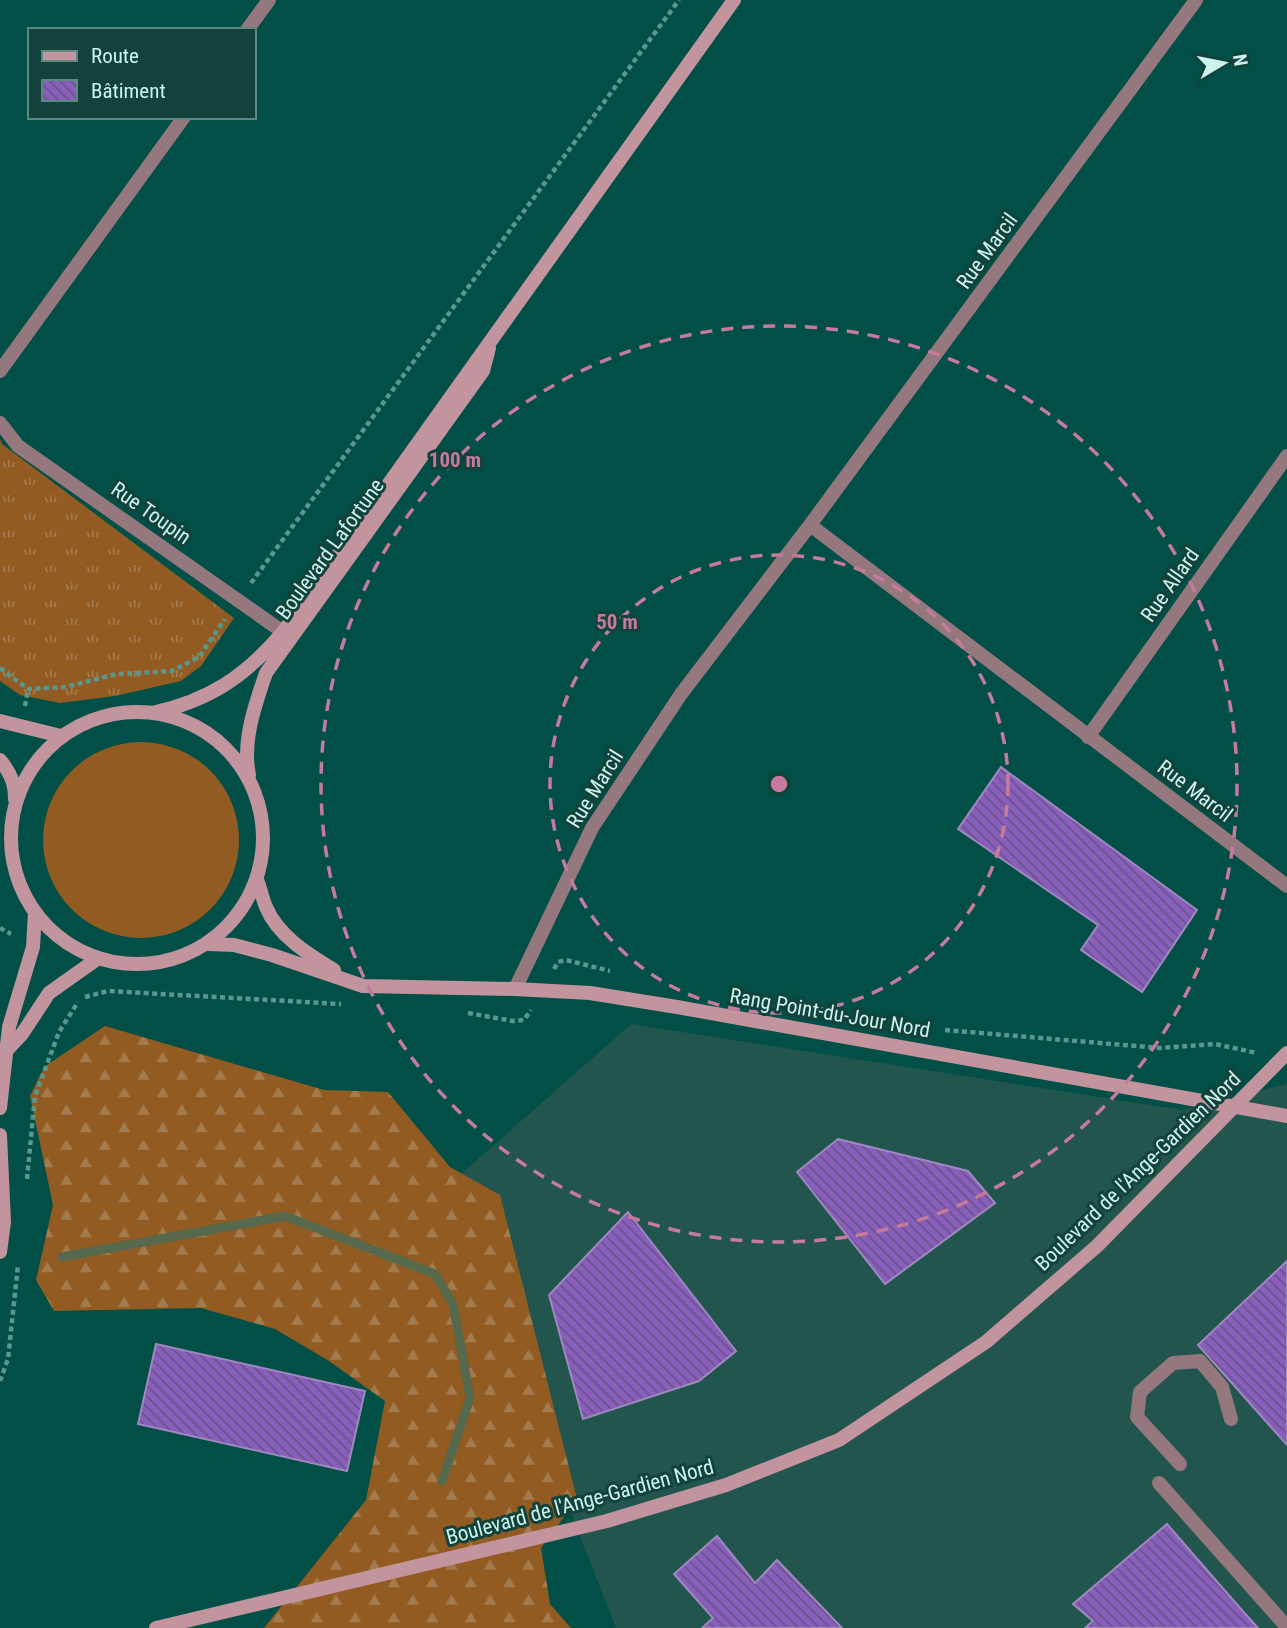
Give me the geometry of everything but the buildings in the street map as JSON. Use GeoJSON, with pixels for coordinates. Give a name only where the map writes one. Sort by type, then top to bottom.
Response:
{"type":"FeatureCollection","features":[{"type":"Feature","properties":{"kind":"street"},"geometry":{"type":"LineString","coordinates":[[248,28],[269,0]]}},
{"type":"Feature","properties":{"kind":"street","name":"Boulevard Lafortune"},"geometry":{"type":"LineString","coordinates":[[152,713],[181,707],[229,683],[266,652],[283,632],[734,0]]}},
{"type":"Feature","properties":{"kind":"street","name":"Rue Marcil"},"geometry":{"type":"LineString","coordinates":[[515,989],[592,828],[681,694],[810,525],[1196,0]]}},
{"type":"Feature","properties":{"kind":"street"},"geometry":{"type":"LineString","coordinates":[[0,371],[183,119]]}},
{"type":"Feature","properties":{"kind":"street","name":"Boulevard Lafortune"},"geometry":{"type":"LineString","coordinates":[[258,798],[248,772],[247,748],[253,710],[267,673],[483,371],[492,340]]}},
{"type":"Feature","properties":{"kind":"street","name":"Rue Toupin"},"geometry":{"type":"LineString","coordinates":[[0,423],[18,446],[283,632]]}},
{"type":"Feature","properties":{"kind":"street","name":"Rue Allard"},"geometry":{"type":"LineString","coordinates":[[1088,737],[1287,456]]}},
{"type":"Feature","properties":{"kind":"street","name":"Rue Marcil"},"geometry":{"type":"LineString","coordinates":[[810,525],[1287,886]]}},
{"type":"Feature","properties":{"kind":"street"},"geometry":{"type":"LineString","coordinates":[[0,760],[9,772],[15,788],[9,839],[16,878],[35,912],[62,940],[97,959],[125,965],[155,965],[183,957],[209,944],[238,916],[257,880],[264,839],[258,798],[242,766],[217,740],[187,722],[152,713],[120,712],[89,720],[61,736],[33,764],[15,799]]}},
{"type":"Feature","properties":{"kind":"street"},"geometry":{"type":"LineString","coordinates":[[0,721],[61,736]]}},
{"type":"Feature","properties":{"kind":"street","name":"Rang Point-du-Jour Nord"},"geometry":{"type":"LineString","coordinates":[[257,880],[274,922],[293,942],[332,970],[363,986]]}},
{"type":"Feature","properties":{"kind":"street"},"geometry":{"type":"LineString","coordinates":[[0,1108],[9,1027],[33,947],[35,912]]}},
{"type":"Feature","properties":{"kind":"street","name":"Rang Point-du-Jour Nord"},"geometry":{"type":"LineString","coordinates":[[209,944],[234,945],[272,955],[363,986],[590,993],[1287,1116]]}},
{"type":"Feature","properties":{"kind":"street"},"geometry":{"type":"LineString","coordinates":[[7,1050],[27,1028],[49,993],[97,959]]}},
{"type":"Feature","properties":{"kind":"street","name":"Boulevard de l'Ange-Gardien Nord"},"geometry":{"type":"LineString","coordinates":[[165,1627],[607,1521],[726,1485],[839,1440],[986,1342],[1097,1246],[1287,1054]]}},
{"type":"Feature","properties":{"kind":"street"},"geometry":{"type":"LineString","coordinates":[[0,1135],[4,1222],[0,1252]]}},
{"type":"Feature","properties":{"kind":"street"},"geometry":{"type":"LineString","coordinates":[[1180,1464],[1137,1417],[1140,1392],[1172,1363],[1199,1361],[1222,1387],[1230,1419]]}},
{"type":"Feature","properties":{"kind":"street"},"geometry":{"type":"LineString","coordinates":[[1160,1483],[1287,1627]]}},
{"type":"Feature","properties":{"kind":"path"},"geometry":{"type":"LineString","coordinates":[[260,570],[678,0]]}},
{"type":"Feature","properties":{"kind":"path"},"geometry":{"type":"LineString","coordinates":[[0,668],[29,690],[65,687],[117,674],[172,671],[199,657],[220,627]]}},
{"type":"Feature","properties":{"kind":"path"},"geometry":{"type":"LineString","coordinates":[[24,708],[29,690]]}},
{"type":"Feature","properties":{"kind":"path"},"geometry":{"type":"LineString","coordinates":[[0,928],[15,936]]}},
{"type":"Feature","properties":{"kind":"path"},"geometry":{"type":"LineString","coordinates":[[558,962],[566,960],[617,972]]}},
{"type":"Feature","properties":{"kind":"path"},"geometry":{"type":"LineString","coordinates":[[25,1193],[36,1096],[59,1032],[80,998],[108,991],[350,1005]]}},
{"type":"Feature","properties":{"kind":"path"},"geometry":{"type":"LineString","coordinates":[[460,1012],[513,1021],[524,1020],[531,1011]]}},
{"type":"Feature","properties":{"kind":"path"},"geometry":{"type":"LineString","coordinates":[[934,1028],[1160,1048],[1215,1044],[1238,1050]]}},
{"type":"Feature","properties":{"kind":"path"},"geometry":{"type":"LineString","coordinates":[[0,1381],[8,1359],[18,1262]]}},
{"type":"Feature","properties":{"kind":"shaded area"},"geometry":{"type":"Polygon","coordinates":[[[631,1024],[1183,1110],[1287,1084],[1287,1628],[616,1628],[444,1189],[631,1024]]]}},
{"type":"Feature","properties":{"kind":"green space"},"geometry":{"type":"Polygon","coordinates":[[[0,439],[2,444],[234,618],[201,666],[181,681],[115,696],[60,703],[20,695],[0,681],[0,439]]]}},
{"type":"Feature","properties":{"kind":"green space"},"geometry":{"type":"Polygon","coordinates":[[[141,742],[179,749],[211,770],[232,802],[239,840],[232,878],[211,910],[179,931],[141,938],[103,931],[71,910],[50,878],[43,840],[50,802],[71,770],[103,749],[141,742]]]}},
{"type":"Feature","properties":{"kind":"green space"},"geometry":{"type":"Polygon","coordinates":[[[105,1026],[324,1090],[388,1092],[450,1167],[500,1195],[577,1499],[541,1548],[550,1604],[571,1628],[264,1628],[366,1500],[385,1401],[329,1361],[275,1329],[201,1308],[54,1311],[36,1280],[53,1205],[30,1096],[44,1067],[105,1026]]]}},
{"type":"Feature","properties":{"kind":"waterway"},"geometry":{"type":"LineString","coordinates":[[62,1257],[285,1216],[435,1274],[453,1304],[470,1398],[442,1481]]}}]}
